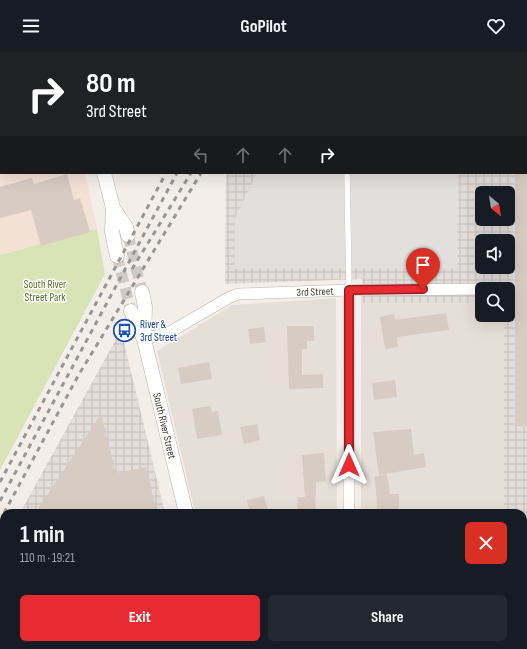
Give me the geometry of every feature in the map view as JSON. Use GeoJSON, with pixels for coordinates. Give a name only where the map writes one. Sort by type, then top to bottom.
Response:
{"type":"FeatureCollection","features":[{"type":"Feature","properties":{"kind":"street"},"geometry":{"type":"LineString","coordinates":[[104,174],[112,208],[112,232],[117,256]]}},
{"type":"Feature","properties":{"kind":"street"},"geometry":{"type":"LineString","coordinates":[[112,208],[126,227],[128,235]]}},
{"type":"Feature","properties":{"kind":"street","name":"3rd Street"},"geometry":{"type":"LineString","coordinates":[[144,339],[170,332],[230,296],[239,294],[349,290],[475,289]]}},
{"type":"Feature","properties":{"kind":"street"},"geometry":{"type":"LineString","coordinates":[[349,290],[349,509]]}},
{"type":"Feature","properties":{"kind":"street","name":"South River Street"},"geometry":{"type":"LineString","coordinates":[[142,292],[145,307],[144,339]]}},
{"type":"Feature","properties":{"kind":"street","name":"South River Street"},"geometry":{"type":"LineString","coordinates":[[130,311],[144,339],[185,509]]}},
{"type":"Feature","properties":{"kind":"lane"},"geometry":{"type":"LineString","coordinates":[[347,174],[349,290]]}},
{"type":"Feature","properties":{"kind":"shaded area"},"geometry":{"type":"Polygon","coordinates":[[[0,174],[85,174],[97,229],[0,255],[0,174]]]}},
{"type":"Feature","properties":{"kind":"shaded area"},"geometry":{"type":"Polygon","coordinates":[[[226,174],[527,174],[527,509],[504,509],[504,322],[515,322],[515,282],[475,282],[475,303],[361,303],[362,279],[225,284],[226,174]]]}},
{"type":"Feature","properties":{"kind":"shaded area"},"geometry":{"type":"Polygon","coordinates":[[[257,174],[458,174],[457,269],[235,269],[235,218],[257,174]]]}},
{"type":"Feature","properties":{"kind":"shaded area"},"geometry":{"type":"Polygon","coordinates":[[[336,298],[337,509],[194,509],[157,351],[232,305],[336,298]]]}},
{"type":"Feature","properties":{"kind":"shaded area"},"geometry":{"type":"Polygon","coordinates":[[[361,303],[475,303],[475,322],[504,322],[504,509],[361,509],[361,303]]]}},
{"type":"Feature","properties":{"kind":"shaded area"},"geometry":{"type":"Polygon","coordinates":[[[121,330],[164,509],[22,509],[121,330]]]}},
{"type":"Feature","properties":{"kind":"green space","name":"South River Street Park"},"geometry":{"type":"Polygon","coordinates":[[[97,229],[105,274],[0,470],[0,255],[97,229]]]}},
{"type":"Feature","properties":{"kind":"building"},"geometry":{"type":"Polygon","coordinates":[[[67,174],[74,200],[80,198],[90,232],[41,246],[31,210],[0,218],[0,187],[32,178],[34,184],[67,174]]]}},
{"type":"Feature","properties":{"kind":"building"},"geometry":{"type":"Polygon","coordinates":[[[515,174],[527,174],[527,426],[515,426],[515,174]]]}},
{"type":"Feature","properties":{"kind":"building"},"geometry":{"type":"Polygon","coordinates":[[[446,313],[449,330],[397,337],[398,347],[385,349],[380,317],[394,314],[395,320],[446,313]]]}},
{"type":"Feature","properties":{"kind":"building"},"geometry":{"type":"Polygon","coordinates":[[[287,326],[314,326],[314,341],[307,341],[307,349],[302,349],[302,375],[323,374],[323,388],[289,389],[287,326]]]}},
{"type":"Feature","properties":{"kind":"building"},"geometry":{"type":"Polygon","coordinates":[[[264,327],[266,342],[250,344],[248,329],[264,327]]]}},
{"type":"Feature","properties":{"kind":"building"},"geometry":{"type":"Polygon","coordinates":[[[209,362],[212,379],[181,384],[178,368],[209,362]]]}},
{"type":"Feature","properties":{"kind":"building"},"geometry":{"type":"Polygon","coordinates":[[[395,380],[397,397],[374,400],[372,383],[395,380]]]}},
{"type":"Feature","properties":{"kind":"building"},"geometry":{"type":"Polygon","coordinates":[[[210,406],[212,412],[218,411],[222,435],[197,439],[192,409],[210,406]]]}},
{"type":"Feature","properties":{"kind":"building"},"geometry":{"type":"Polygon","coordinates":[[[101,414],[116,474],[146,467],[156,509],[38,509],[101,414]]]}},
{"type":"Feature","properties":{"kind":"building"},"geometry":{"type":"Polygon","coordinates":[[[257,424],[260,440],[244,444],[240,427],[257,424]]]}},
{"type":"Feature","properties":{"kind":"building"},"geometry":{"type":"Polygon","coordinates":[[[411,429],[414,455],[424,453],[426,467],[379,475],[373,432],[411,429]]]}},
{"type":"Feature","properties":{"kind":"building"},"geometry":{"type":"Polygon","coordinates":[[[324,453],[326,481],[316,482],[315,509],[297,509],[298,497],[305,497],[302,455],[324,453]]]}},
{"type":"Feature","properties":{"kind":"building"},"geometry":{"type":"Polygon","coordinates":[[[387,474],[390,494],[399,494],[399,509],[377,509],[374,477],[387,474]]]}},
{"type":"Feature","properties":{"kind":"building"},"geometry":{"type":"Polygon","coordinates":[[[264,496],[268,509],[249,509],[247,500],[264,496]]]}},
{"type":"Feature","properties":{"kind":"tunnel"},"geometry":{"type":"LineString","coordinates":[[128,235],[142,292]]}},
{"type":"Feature","properties":{"kind":"tunnel"},"geometry":{"type":"LineString","coordinates":[[117,256],[131,311]]}},
{"type":"Feature","properties":{"kind":"railway"},"geometry":{"type":"LineString","coordinates":[[0,482],[165,174]]}},
{"type":"Feature","properties":{"kind":"railway"},"geometry":{"type":"LineString","coordinates":[[0,501],[176,174]]}},
{"type":"Feature","properties":{"kind":"railway"},"geometry":{"type":"LineString","coordinates":[[132,269],[190,174]]}},
{"type":"Feature","properties":{"kind":"railway"},"geometry":{"type":"LineString","coordinates":[[6,509],[78,376],[200,174]]}},
{"type":"Feature","properties":{"kind":"place","name":"River & 3rd Street"},"geometry":{"type":"Point","coordinates":[125,330]}},
{"type":"Feature","properties":{"kind":"route"},"geometry":{"type":"LineString","coordinates":[[349,465],[349,290],[423,289]]}}]}
